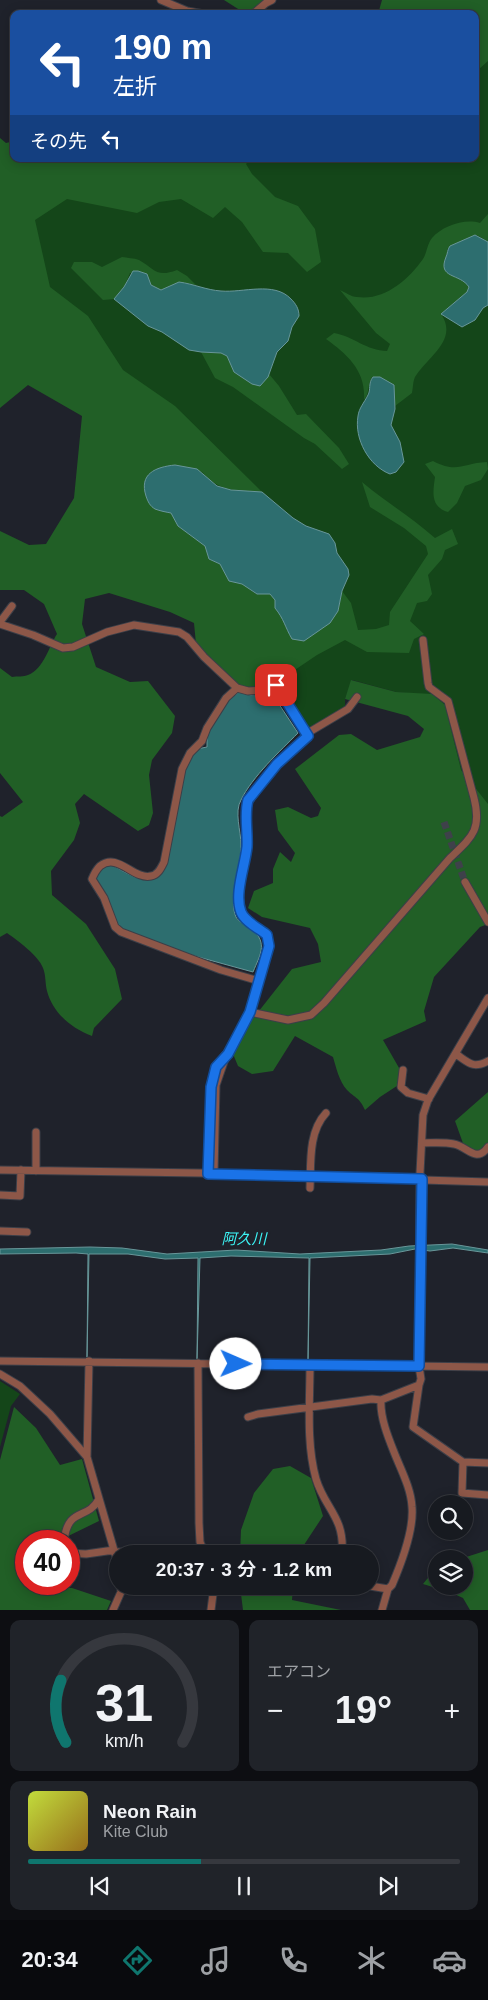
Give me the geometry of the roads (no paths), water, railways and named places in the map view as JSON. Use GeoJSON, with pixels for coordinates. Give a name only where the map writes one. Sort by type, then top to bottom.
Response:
{"type":"FeatureCollection","features":[{"type":"Feature","properties":{"kind":"street"},"geometry":{"type":"LineString","coordinates":[[161,0],[185,10]]}},
{"type":"Feature","properties":{"kind":"street"},"geometry":{"type":"LineString","coordinates":[[258,10],[272,0]]}},
{"type":"Feature","properties":{"kind":"street"},"geometry":{"type":"LineString","coordinates":[[12,606],[0,623],[63,648],[134,625],[179,632],[187,636],[204,656],[238,688],[248,691],[262,690],[277,685],[308,736],[277,764],[248,800],[246,807],[247,848],[240,898],[241,912],[244,917],[267,935],[269,946],[250,1012],[228,1054],[216,1067],[212,1080],[211,1174]]}},
{"type":"Feature","properties":{"kind":"street"},"geometry":{"type":"LineString","coordinates":[[250,1012],[288,1020],[311,1015],[450,858],[473,836],[478,814],[474,798],[448,701],[429,687],[423,640]]}},
{"type":"Feature","properties":{"kind":"street"},"geometry":{"type":"LineString","coordinates":[[238,688],[226,698],[207,728],[202,741],[190,753],[182,769],[164,862],[158,872],[151,876],[142,876],[114,862],[106,862],[97,869],[92,879],[104,898],[115,928],[121,932],[221,970],[259,981]]}},
{"type":"Feature","properties":{"kind":"street"},"geometry":{"type":"LineString","coordinates":[[306,734],[348,709],[357,698]]}},
{"type":"Feature","properties":{"kind":"street"},"geometry":{"type":"LineString","coordinates":[[465,882],[488,922]]}},
{"type":"Feature","properties":{"kind":"street"},"geometry":{"type":"LineString","coordinates":[[488,998],[429,1099],[423,1115],[419,1366],[421,1379],[413,1427],[463,1462],[488,1463]]}},
{"type":"Feature","properties":{"kind":"street"},"geometry":{"type":"LineString","coordinates":[[456,1054],[473,1065],[478,1066],[488,1061]]}},
{"type":"Feature","properties":{"kind":"street"},"geometry":{"type":"LineString","coordinates":[[403,1070],[401,1087],[408,1093],[429,1099]]}},
{"type":"Feature","properties":{"kind":"street"},"geometry":{"type":"LineString","coordinates":[[310,1188],[313,1139],[321,1118],[326,1113]]}},
{"type":"Feature","properties":{"kind":"street"},"geometry":{"type":"LineString","coordinates":[[36,1132],[36,1171]]}},
{"type":"Feature","properties":{"kind":"street"},"geometry":{"type":"LineString","coordinates":[[422,1143],[457,1144],[474,1155],[480,1154],[488,1147]]}},
{"type":"Feature","properties":{"kind":"street"},"geometry":{"type":"LineString","coordinates":[[0,1170],[311,1176],[488,1182]]}},
{"type":"Feature","properties":{"kind":"street"},"geometry":{"type":"LineString","coordinates":[[0,1195],[20,1196],[21,1170]]}},
{"type":"Feature","properties":{"kind":"street"},"geometry":{"type":"LineString","coordinates":[[0,1231],[27,1232]]}},
{"type":"Feature","properties":{"kind":"street"},"geometry":{"type":"LineString","coordinates":[[0,1361],[488,1367]]}},
{"type":"Feature","properties":{"kind":"street"},"geometry":{"type":"LineString","coordinates":[[89,1361],[87,1456],[112,1545]]}},
{"type":"Feature","properties":{"kind":"street"},"geometry":{"type":"LineString","coordinates":[[198,1363],[199,1523],[201,1545]]}},
{"type":"Feature","properties":{"kind":"street"},"geometry":{"type":"LineString","coordinates":[[310,1365],[310,1452],[316,1481],[341,1527],[342,1545]]}},
{"type":"Feature","properties":{"kind":"street"},"geometry":{"type":"LineString","coordinates":[[0,1374],[20,1386],[50,1414],[87,1456]]}},
{"type":"Feature","properties":{"kind":"street"},"geometry":{"type":"LineString","coordinates":[[248,1417],[258,1414],[381,1400],[419,1385]]}},
{"type":"Feature","properties":{"kind":"street"},"geometry":{"type":"LineString","coordinates":[[381,1400],[381,1407],[391,1444],[409,1491],[413,1508],[406,1544],[395,1578],[388,1589],[382,1610]]}},
{"type":"Feature","properties":{"kind":"street"},"geometry":{"type":"LineString","coordinates":[[463,1462],[462,1492],[488,1495]]}},
{"type":"Feature","properties":{"kind":"street"},"geometry":{"type":"LineString","coordinates":[[66,1530],[72,1518],[90,1510],[99,1499]]}},
{"type":"Feature","properties":{"kind":"street"},"geometry":{"type":"LineString","coordinates":[[80,1554],[109,1552]]}},
{"type":"Feature","properties":{"kind":"street"},"geometry":{"type":"LineString","coordinates":[[379,1588],[388,1589]]}},
{"type":"Feature","properties":{"kind":"street"},"geometry":{"type":"LineString","coordinates":[[113,1610],[120,1595]]}},
{"type":"Feature","properties":{"kind":"street"},"geometry":{"type":"LineString","coordinates":[[211,1610],[213,1595]]}},
{"type":"Feature","properties":{"kind":"tunnel"},"geometry":{"type":"LineString","coordinates":[[444,822],[465,882]]}},
{"type":"Feature","properties":{"kind":"water label","name":"阿久川"},"geometry":{"type":"Point","coordinates":[244,1239]}}]}
